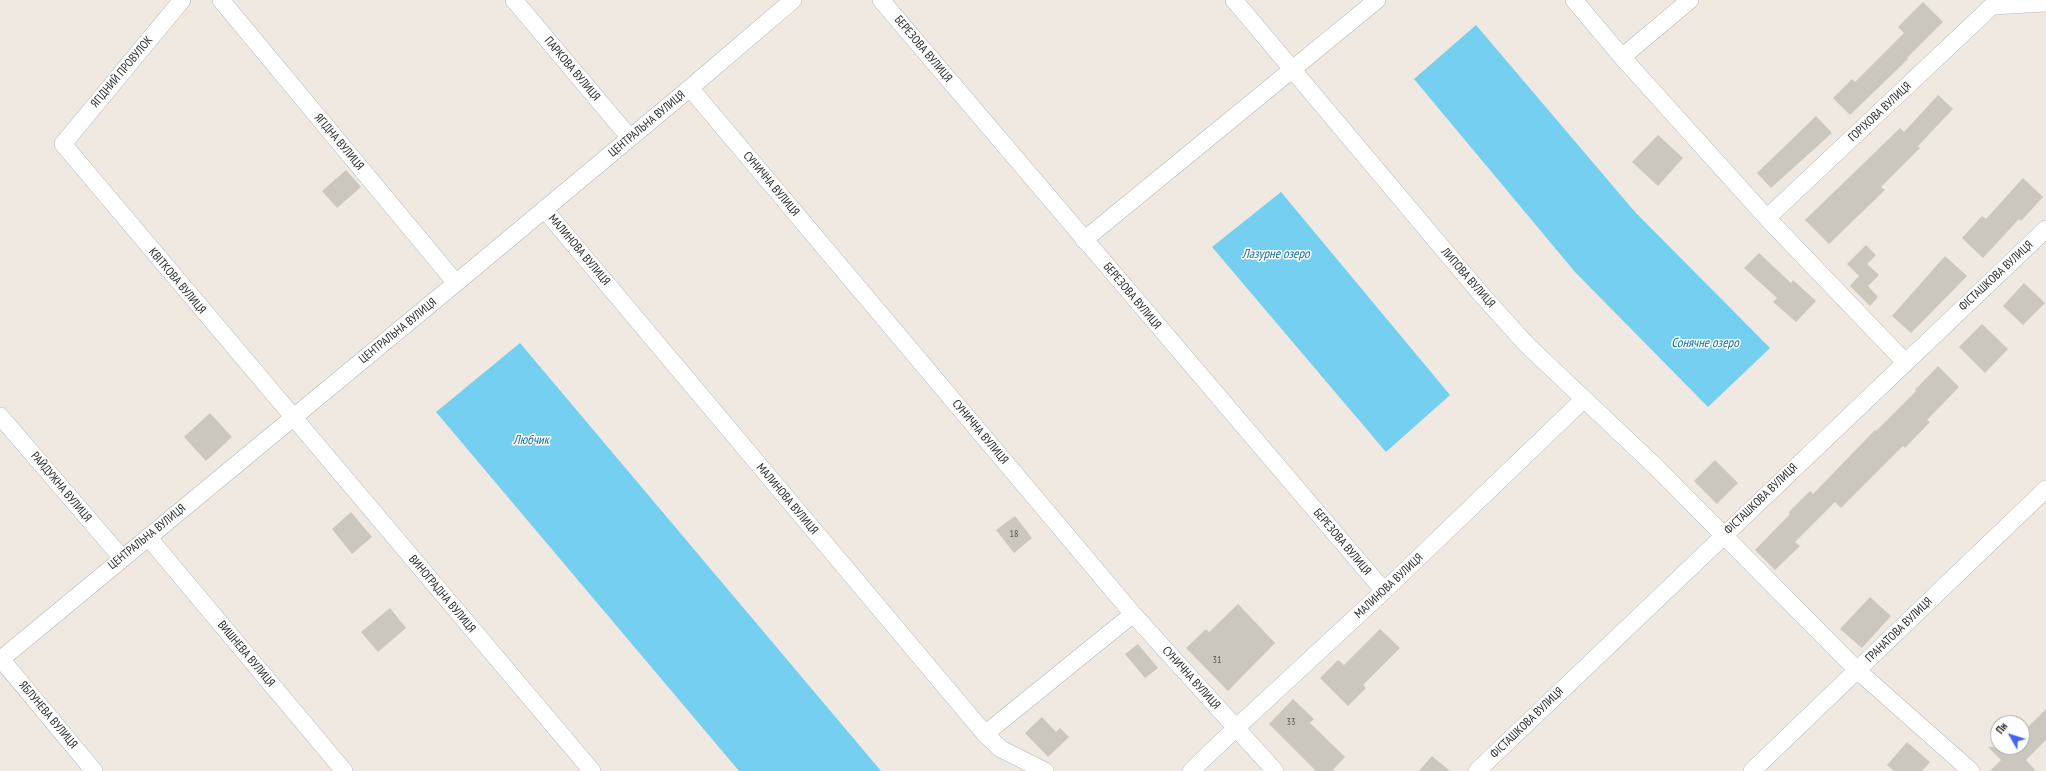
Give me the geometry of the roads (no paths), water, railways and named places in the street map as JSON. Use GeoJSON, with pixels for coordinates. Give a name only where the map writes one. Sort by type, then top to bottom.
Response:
{"type":"FeatureCollection","features":[{"type":"Feature","properties":{"kind":"street","name":"ЯГІДНИЙ ПРОВУЛОК"},"geometry":{"type":"LineString","coordinates":[[63,144],[182,0]]}},
{"type":"Feature","properties":{"kind":"street","name":"ЯГІДНА ВУЛИЦЯ"},"geometry":{"type":"LineString","coordinates":[[221,0],[456,283]]}},
{"type":"Feature","properties":{"kind":"street","name":"ПАРКОВА ВУЛИЦЯ"},"geometry":{"type":"LineString","coordinates":[[514,0],[630,138]]}},
{"type":"Feature","properties":{"kind":"street","name":"ЦЕНТРАЛЬНА ВУЛИЦЯ"},"geometry":{"type":"LineString","coordinates":[[0,659],[456,283],[690,88],[792,0]]}},
{"type":"Feature","properties":{"kind":"street","name":"БЕРЕЗОВА ВУЛИЦЯ"},"geometry":{"type":"LineString","coordinates":[[881,0],[1384,591]]}},
{"type":"Feature","properties":{"kind":"street","name":"ЛИПОВА ВУЛИЦЯ"},"geometry":{"type":"LineString","coordinates":[[1234,0],[1481,294],[1527,345],[1655,466],[1857,670],[1971,771]]}},
{"type":"Feature","properties":{"kind":"street"},"geometry":{"type":"LineString","coordinates":[[1084,240],[1293,70],[1376,0]]}},
{"type":"Feature","properties":{"kind":"street"},"geometry":{"type":"LineString","coordinates":[[1574,0],[1767,218],[1905,362]]}},
{"type":"Feature","properties":{"kind":"street"},"geometry":{"type":"LineString","coordinates":[[1622,56],[1690,0]]}},
{"type":"Feature","properties":{"kind":"street"},"geometry":{"type":"LineString","coordinates":[[1992,3],[2046,3]]}},
{"type":"Feature","properties":{"kind":"street","name":"ГОРІХОВА ВУЛИЦЯ"},"geometry":{"type":"LineString","coordinates":[[1767,218],[1992,3]]}},
{"type":"Feature","properties":{"kind":"street","name":"СУНИЧНА ВУЛИЦЯ"},"geometry":{"type":"LineString","coordinates":[[690,88],[1133,614],[1275,771]]}},
{"type":"Feature","properties":{"kind":"street","name":"КВІТКОВА ВУЛИЦЯ"},"geometry":{"type":"LineString","coordinates":[[63,144],[292,418]]}},
{"type":"Feature","properties":{"kind":"street","name":"МАЛИНОВА ВУЛИЦЯ"},"geometry":{"type":"LineString","coordinates":[[544,209],[985,734],[1001,749],[1045,771]]}},
{"type":"Feature","properties":{"kind":"street","name":"ФІСТАШКОВА ВУЛИЦЯ"},"geometry":{"type":"LineString","coordinates":[[1477,771],[2046,229]]}},
{"type":"Feature","properties":{"kind":"street","name":"МАЛИНОВА ВУЛИЦЯ"},"geometry":{"type":"LineString","coordinates":[[1191,771],[1384,591],[1584,399]]}},
{"type":"Feature","properties":{"kind":"street","name":"РАЙДУЖНА ВУЛИЦЯ"},"geometry":{"type":"LineString","coordinates":[[0,416],[122,558]]}},
{"type":"Feature","properties":{"kind":"street","name":"ВИНОГРАДНА ВУЛИЦЯ"},"geometry":{"type":"LineString","coordinates":[[292,418],[592,771]]}},
{"type":"Feature","properties":{"kind":"street","name":"ГРАНАТОВА ВУЛИЦЯ"},"geometry":{"type":"LineString","coordinates":[[1752,771],[2046,489]]}},
{"type":"Feature","properties":{"kind":"street","name":"ВИШНЕВА ВУЛИЦЯ"},"geometry":{"type":"LineString","coordinates":[[148,537],[344,771]]}},
{"type":"Feature","properties":{"kind":"street"},"geometry":{"type":"LineString","coordinates":[[985,734],[1133,614]]}},
{"type":"Feature","properties":{"kind":"street","name":"ЯБЛУНЕВА ВУЛИЦЯ"},"geometry":{"type":"LineString","coordinates":[[0,659],[94,771]]}},
{"type":"Feature","properties":{"kind":"water","name":"Сонячне озеро"},"geometry":{"type":"Polygon","coordinates":[[[1476,25],[1635,212],[1770,348],[1708,407],[1575,272],[1414,79],[1476,25]]]}},
{"type":"Feature","properties":{"kind":"water","name":"Лазурне озеро"},"geometry":{"type":"Polygon","coordinates":[[[1281,192],[1450,395],[1386,452],[1212,247],[1281,192]]]}},
{"type":"Feature","properties":{"kind":"water","name":"Любчик"},"geometry":{"type":"Polygon","coordinates":[[[520,343],[881,771],[739,771],[436,412],[520,343]]]}}]}
